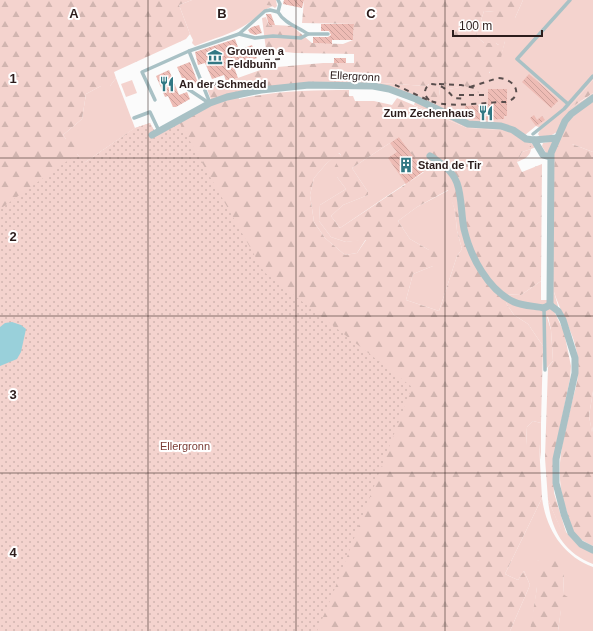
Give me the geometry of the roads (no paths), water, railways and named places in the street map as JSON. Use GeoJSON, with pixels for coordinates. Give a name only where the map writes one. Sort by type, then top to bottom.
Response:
{"type":"FeatureCollection","features":[{"type":"Feature","properties":{"kind":"street","name":"Ellergronn"},"geometry":{"type":"LineString","coordinates":[[152,135],[210,103],[261,90],[309,85],[373,86],[399,92],[468,124],[501,126],[513,130],[526,139],[533,135],[557,138]]}},
{"type":"Feature","properties":{"kind":"street"},"geometry":{"type":"LineString","coordinates":[[547,307],[550,157],[565,121],[571,114],[593,98]]}},
{"type":"Feature","properties":{"kind":"street"},"geometry":{"type":"LineString","coordinates":[[533,135],[543,155],[550,157]]}},
{"type":"Feature","properties":{"kind":"street"},"geometry":{"type":"LineString","coordinates":[[430,156],[445,165],[457,183],[464,228],[469,245],[481,270],[497,291],[515,302],[547,307],[558,311],[563,320],[575,358],[575,373],[556,459],[556,483],[564,514],[571,533],[581,544],[593,550]]}},
{"type":"Feature","properties":{"kind":"lane"},"geometry":{"type":"LineString","coordinates":[[278,0],[280,4],[278,12]]}},
{"type":"Feature","properties":{"kind":"lane"},"geometry":{"type":"LineString","coordinates":[[568,104],[517,59],[570,0]]}},
{"type":"Feature","properties":{"kind":"lane"},"geometry":{"type":"LineString","coordinates":[[155,100],[142,72],[189,51],[239,34],[265,11],[270,10],[278,12],[284,21],[298,27],[308,34]]}},
{"type":"Feature","properties":{"kind":"lane"},"geometry":{"type":"LineString","coordinates":[[239,34],[255,38],[273,36],[301,38],[308,34],[328,34]]}},
{"type":"Feature","properties":{"kind":"lane"},"geometry":{"type":"LineString","coordinates":[[189,51],[210,103]]}},
{"type":"Feature","properties":{"kind":"lane"},"geometry":{"type":"LineString","coordinates":[[533,135],[568,104],[593,76]]}},
{"type":"Feature","properties":{"kind":"lane"},"geometry":{"type":"LineString","coordinates":[[188,89],[210,103]]}},
{"type":"Feature","properties":{"kind":"lane"},"geometry":{"type":"LineString","coordinates":[[134,118],[150,112],[159,130]]}},
{"type":"Feature","properties":{"kind":"lane"},"geometry":{"type":"LineString","coordinates":[[545,370],[547,307]]}},
{"type":"Feature","properties":{"kind":"water"},"geometry":{"type":"Polygon","coordinates":[[[12,322],[21,325],[26,329],[21,352],[17,359],[0,366],[0,327],[5,323],[12,322]]]}},
{"type":"Feature","properties":{"kind":"railway"},"geometry":{"type":"LineString","coordinates":[[265,60],[281,59]]}},
{"type":"Feature","properties":{"kind":"railway"},"geometry":{"type":"LineString","coordinates":[[395,85],[429,100],[449,105],[506,102],[512,100],[516,92],[516,88],[513,84],[509,81],[498,78],[470,87]]}},
{"type":"Feature","properties":{"kind":"railway"},"geometry":{"type":"LineString","coordinates":[[214,85],[221,79]]}},
{"type":"Feature","properties":{"kind":"railway"},"geometry":{"type":"LineString","coordinates":[[429,100],[425,91],[426,87],[430,84],[441,86],[454,98],[466,99]]}},
{"type":"Feature","properties":{"kind":"railway"},"geometry":{"type":"LineString","coordinates":[[439,84],[461,85],[475,88]]}},
{"type":"Feature","properties":{"kind":"railway"},"geometry":{"type":"LineString","coordinates":[[459,95],[488,95]]}},
{"type":"Feature","properties":{"kind":"place","name":"Grouwen a Feldbunn"},"geometry":{"type":"Point","coordinates":[215,57]}},
{"type":"Feature","properties":{"kind":"place","name":"An der Schmedd"},"geometry":{"type":"Point","coordinates":[167,84]}},
{"type":"Feature","properties":{"kind":"place","name":"Zum Zechenhaus"},"geometry":{"type":"Point","coordinates":[486,113]}},
{"type":"Feature","properties":{"kind":"place","name":"Stand de Tir"},"geometry":{"type":"Point","coordinates":[406,165]}}]}
